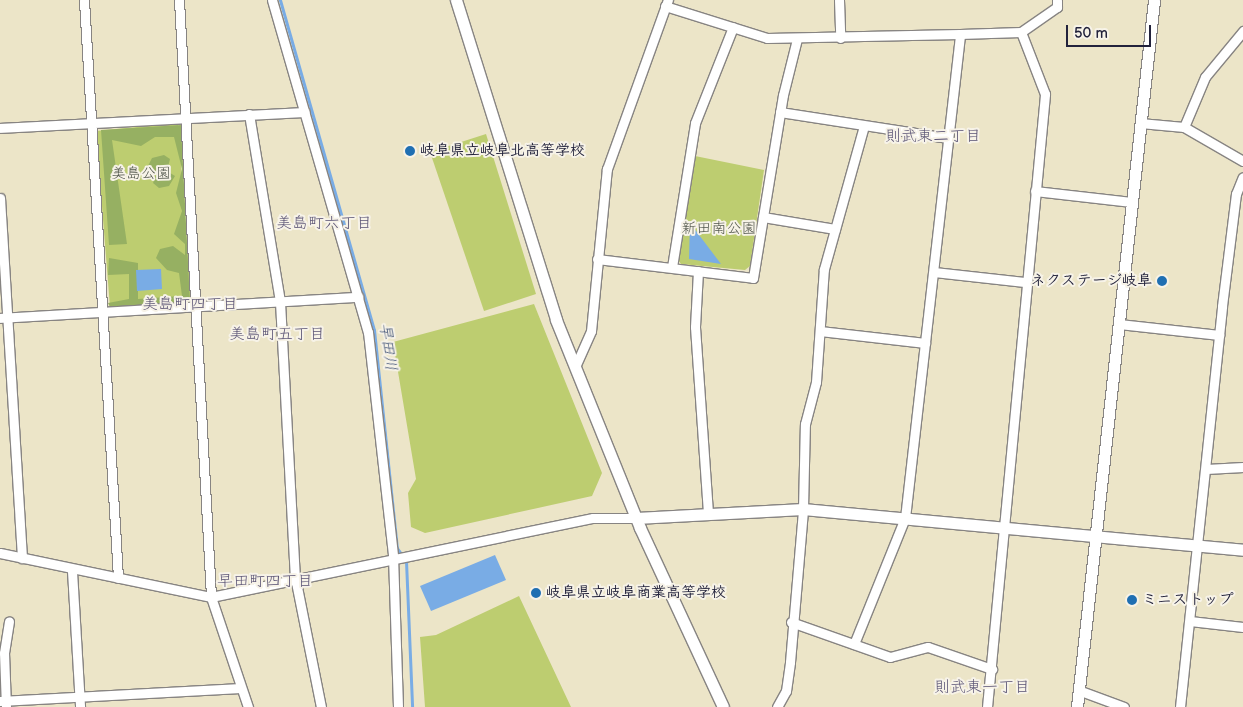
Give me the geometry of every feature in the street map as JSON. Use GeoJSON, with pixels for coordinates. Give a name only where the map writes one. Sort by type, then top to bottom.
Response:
{"type":"FeatureCollection","features":[{"type":"Feature","properties":{"kind":"street"},"geometry":{"type":"LineString","coordinates":[[84,0],[118,578]]}},
{"type":"Feature","properties":{"kind":"street"},"geometry":{"type":"LineString","coordinates":[[179,0],[198,307],[211,597],[248,707]]}},
{"type":"Feature","properties":{"kind":"street"},"geometry":{"type":"LineString","coordinates":[[272,0],[368,332],[395,556],[398,707]]}},
{"type":"Feature","properties":{"kind":"street"},"geometry":{"type":"LineString","coordinates":[[456,0],[575,367],[636,518],[723,707]]}},
{"type":"Feature","properties":{"kind":"street"},"geometry":{"type":"LineString","coordinates":[[839,0],[840,38]]}},
{"type":"Feature","properties":{"kind":"street"},"geometry":{"type":"LineString","coordinates":[[575,367],[591,331],[608,169],[666,3],[767,38],[797,39],[1021,32],[1057,7],[1057,0]]}},
{"type":"Feature","properties":{"kind":"street"},"geometry":{"type":"LineString","coordinates":[[1077,707],[1154,0]]}},
{"type":"Feature","properties":{"kind":"street"},"geometry":{"type":"LineString","coordinates":[[672,267],[695,123],[733,27]]}},
{"type":"Feature","properties":{"kind":"street"},"geometry":{"type":"LineString","coordinates":[[1184,127],[1205,77],[1243,31]]}},
{"type":"Feature","properties":{"kind":"street"},"geometry":{"type":"LineString","coordinates":[[987,707],[992,669],[1001,527],[1024,282],[1045,94],[1021,32]]}},
{"type":"Feature","properties":{"kind":"street"},"geometry":{"type":"LineString","coordinates":[[854,644],[905,518],[960,34]]}},
{"type":"Feature","properties":{"kind":"street"},"geometry":{"type":"LineString","coordinates":[[598,259],[753,278],[780,112],[797,39]]}},
{"type":"Feature","properties":{"kind":"street"},"geometry":{"type":"LineString","coordinates":[[0,128],[305,112]]}},
{"type":"Feature","properties":{"kind":"street"},"geometry":{"type":"LineString","coordinates":[[780,112],[948,138]]}},
{"type":"Feature","properties":{"kind":"street"},"geometry":{"type":"LineString","coordinates":[[249,114],[280,302],[295,576],[321,707]]}},
{"type":"Feature","properties":{"kind":"street"},"geometry":{"type":"LineString","coordinates":[[1140,123],[1184,127],[1243,161]]}},
{"type":"Feature","properties":{"kind":"street"},"geometry":{"type":"LineString","coordinates":[[777,707],[787,681],[791,622],[804,509],[805,424],[816,382],[824,269],[864,126]]}},
{"type":"Feature","properties":{"kind":"street"},"geometry":{"type":"LineString","coordinates":[[1180,707],[1219,335],[1243,177]]}},
{"type":"Feature","properties":{"kind":"street"},"geometry":{"type":"LineString","coordinates":[[1035,191],[1131,202]]}},
{"type":"Feature","properties":{"kind":"street"},"geometry":{"type":"LineString","coordinates":[[0,198],[3,318],[22,558]]}},
{"type":"Feature","properties":{"kind":"street"},"geometry":{"type":"LineString","coordinates":[[763,217],[836,229]]}},
{"type":"Feature","properties":{"kind":"street"},"geometry":{"type":"LineString","coordinates":[[698,270],[695,327],[708,513]]}},
{"type":"Feature","properties":{"kind":"street"},"geometry":{"type":"LineString","coordinates":[[934,272],[1024,282]]}},
{"type":"Feature","properties":{"kind":"street"},"geometry":{"type":"LineString","coordinates":[[3,318],[101,314],[358,297]]}},
{"type":"Feature","properties":{"kind":"street"},"geometry":{"type":"LineString","coordinates":[[1119,324],[1219,335]]}},
{"type":"Feature","properties":{"kind":"street"},"geometry":{"type":"LineString","coordinates":[[820,331],[926,343]]}},
{"type":"Feature","properties":{"kind":"street"},"geometry":{"type":"LineString","coordinates":[[1206,469],[1243,467]]}},
{"type":"Feature","properties":{"kind":"street"},"geometry":{"type":"LineString","coordinates":[[0,553],[72,570],[211,597],[295,576],[593,518],[636,518],[804,509],[1001,527],[1197,548],[1243,550]]}},
{"type":"Feature","properties":{"kind":"street"},"geometry":{"type":"LineString","coordinates":[[72,570],[79,702]]}},
{"type":"Feature","properties":{"kind":"street"},"geometry":{"type":"LineString","coordinates":[[9,621],[4,653],[4,703],[79,702],[241,688]]}},
{"type":"Feature","properties":{"kind":"street"},"geometry":{"type":"LineString","coordinates":[[1190,621],[1243,627]]}},
{"type":"Feature","properties":{"kind":"street"},"geometry":{"type":"LineString","coordinates":[[791,622],[890,657],[928,647],[992,669]]}},
{"type":"Feature","properties":{"kind":"street"},"geometry":{"type":"LineString","coordinates":[[1078,690],[1124,707]]}},
{"type":"Feature","properties":{"kind":"green space","name":"美島公園"},"geometry":{"type":"Polygon","coordinates":[[[178,123],[191,299],[110,307],[96,131],[178,123]]]}},
{"type":"Feature","properties":{"kind":"green space"},"geometry":{"type":"Polygon","coordinates":[[[181,125],[190,302],[110,307],[108,303],[129,299],[129,274],[108,275],[109,258],[138,263],[138,299],[182,296],[179,273],[167,270],[156,258],[160,249],[173,246],[185,255],[185,244],[174,234],[182,211],[176,193],[182,169],[174,137],[155,137],[141,146],[112,140],[127,244],[109,245],[101,130],[181,125]]]}},
{"type":"Feature","properties":{"kind":"green space"},"geometry":{"type":"Polygon","coordinates":[[[486,134],[536,294],[484,311],[430,152],[486,134]]]}},
{"type":"Feature","properties":{"kind":"green space"},"geometry":{"type":"Polygon","coordinates":[[[164,155],[170,159],[167,171],[175,176],[169,186],[159,188],[153,183],[156,175],[146,170],[152,158],[164,155]]]}},
{"type":"Feature","properties":{"kind":"green space","name":"新田南公園"},"geometry":{"type":"Polygon","coordinates":[[[695,156],[764,170],[750,266],[745,270],[681,264],[678,260],[695,156]]]}},
{"type":"Feature","properties":{"kind":"green space"},"geometry":{"type":"Polygon","coordinates":[[[534,304],[602,473],[592,496],[425,533],[411,527],[408,493],[416,479],[393,342],[534,304]]]}},
{"type":"Feature","properties":{"kind":"green space"},"geometry":{"type":"Polygon","coordinates":[[[519,596],[571,707],[425,707],[420,637],[436,635],[519,596]]]}},
{"type":"Feature","properties":{"kind":"water"},"geometry":{"type":"Polygon","coordinates":[[[690,223],[721,264],[689,259],[690,223]]]}},
{"type":"Feature","properties":{"kind":"water"},"geometry":{"type":"Polygon","coordinates":[[[161,269],[162,289],[137,291],[136,270],[161,269]]]}},
{"type":"Feature","properties":{"kind":"water"},"geometry":{"type":"Polygon","coordinates":[[[495,555],[506,580],[431,611],[420,586],[495,555]]]}},
{"type":"Feature","properties":{"kind":"waterway","name":"早田川"},"geometry":{"type":"LineString","coordinates":[[280,0],[374,330],[397,548],[406,561],[412,707]]}},
{"type":"Feature","properties":{"kind":"place","name":"岐阜県立岐阜北高等学校"},"geometry":{"type":"Point","coordinates":[410,151]}},
{"type":"Feature","properties":{"kind":"place","name":"ネクステージ岐阜"},"geometry":{"type":"Point","coordinates":[1162,281]}},
{"type":"Feature","properties":{"kind":"place","name":"岐阜県立岐阜商業高等学校"},"geometry":{"type":"Point","coordinates":[536,593]}},
{"type":"Feature","properties":{"kind":"place","name":"ミニストップ"},"geometry":{"type":"Point","coordinates":[1132,600]}},
{"type":"Feature","properties":{"kind":"district","name":"則武東二丁目"},"geometry":{"type":"Point","coordinates":[933,137]}},
{"type":"Feature","properties":{"kind":"district","name":"美島町六丁目"},"geometry":{"type":"Point","coordinates":[324,224]}},
{"type":"Feature","properties":{"kind":"district","name":"美島町四丁目"},"geometry":{"type":"Point","coordinates":[190,305]}},
{"type":"Feature","properties":{"kind":"district","name":"美島町五丁目"},"geometry":{"type":"Point","coordinates":[277,335]}},
{"type":"Feature","properties":{"kind":"district","name":"早田町四丁目"},"geometry":{"type":"Point","coordinates":[265,582]}},
{"type":"Feature","properties":{"kind":"district","name":"則武東一丁目"},"geometry":{"type":"Point","coordinates":[982,688]}}]}
